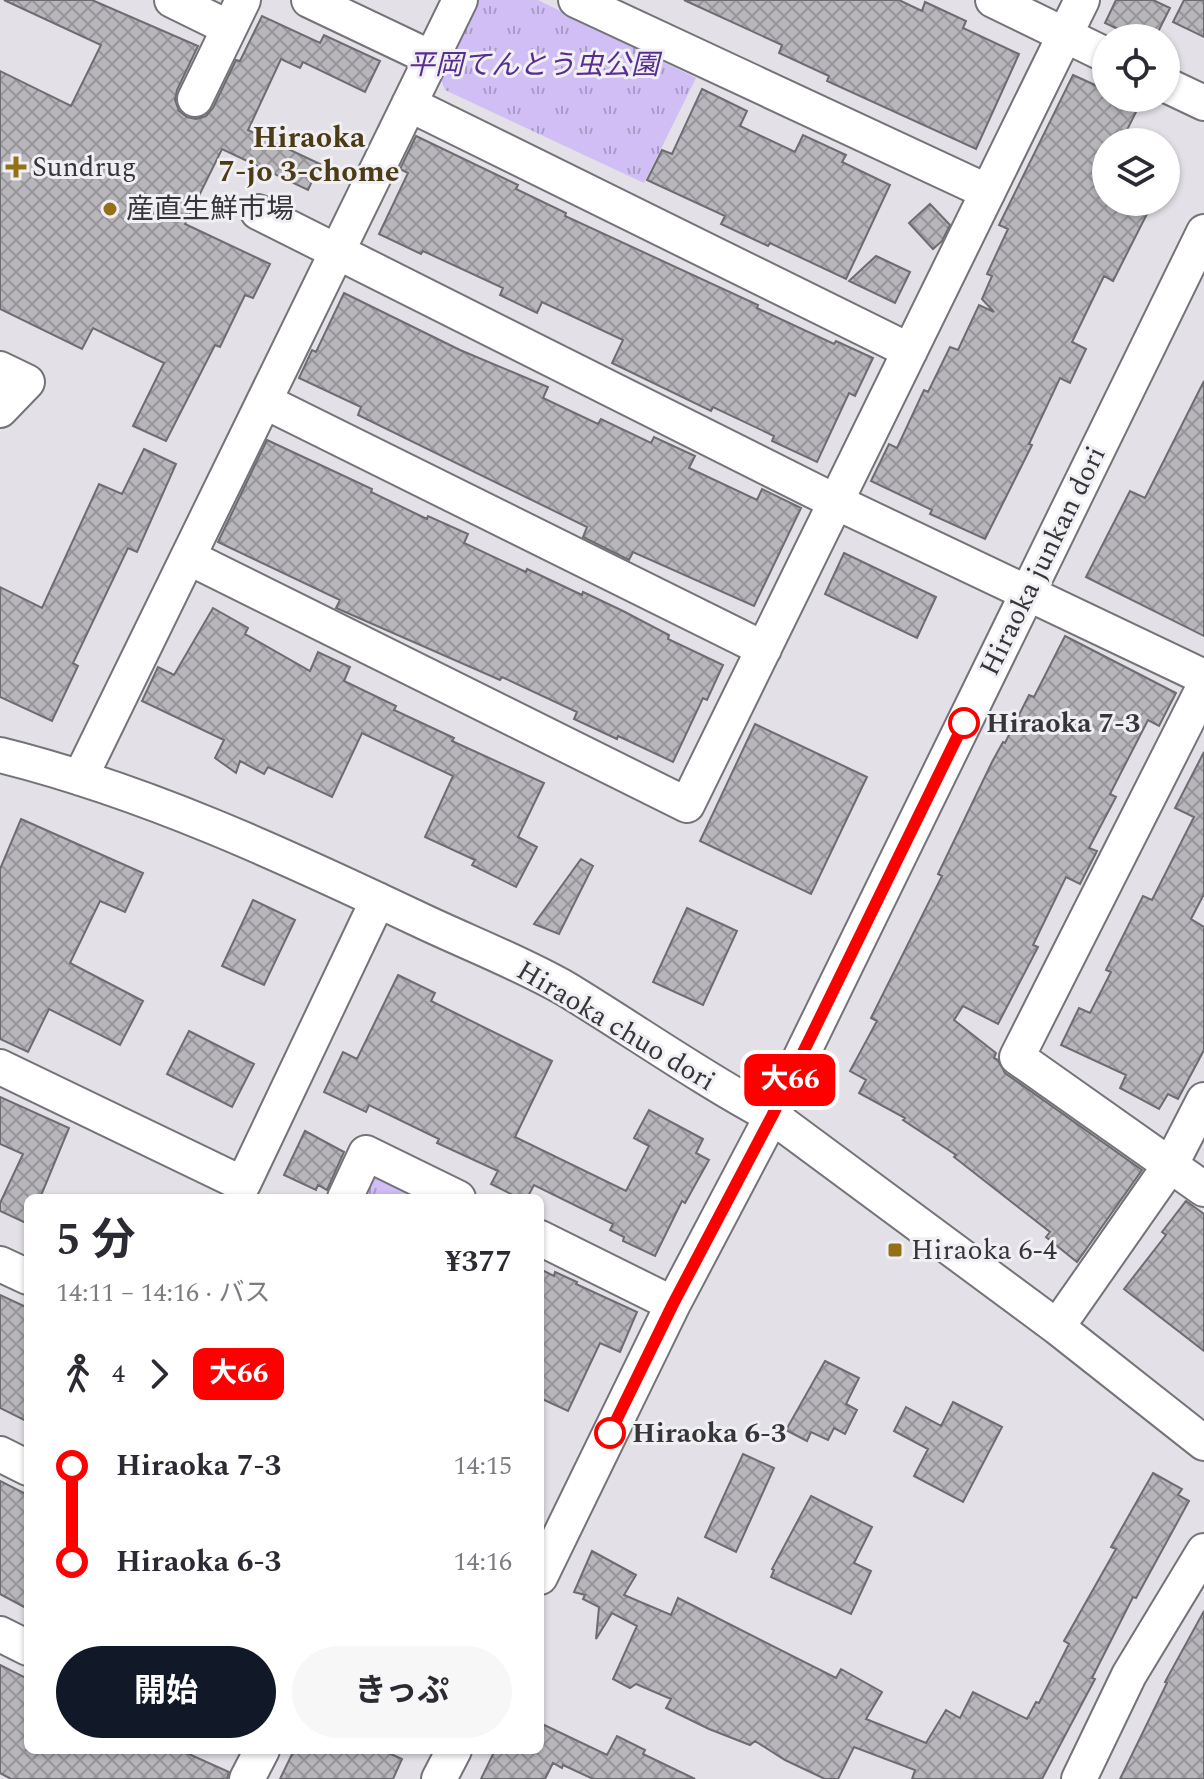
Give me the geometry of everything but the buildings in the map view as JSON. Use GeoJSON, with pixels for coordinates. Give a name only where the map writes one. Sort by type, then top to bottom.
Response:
{"type":"FeatureCollection","features":[{"type":"Feature","properties":{"kind":"street"},"geometry":{"type":"LineString","coordinates":[[172,0],[236,14],[195,99]]}},
{"type":"Feature","properties":{"kind":"street"},"geometry":{"type":"LineString","coordinates":[[309,0],[431,58]]}},
{"type":"Feature","properties":{"kind":"street"},"geometry":{"type":"LineString","coordinates":[[80,778],[460,0]]}},
{"type":"Feature","properties":{"kind":"street"},"geometry":{"type":"LineString","coordinates":[[576,0],[988,192]]}},
{"type":"Feature","properties":{"kind":"street"},"geometry":{"type":"LineString","coordinates":[[993,0],[1092,48]]}},
{"type":"Feature","properties":{"kind":"street"},"geometry":{"type":"LineString","coordinates":[[188,557],[687,805],[1082,0]]}},
{"type":"Feature","properties":{"kind":"street"},"geometry":{"type":"LineString","coordinates":[[1180,92],[1204,103]]}},
{"type":"Feature","properties":{"kind":"street"},"geometry":{"type":"LineString","coordinates":[[409,104],[910,351]]}},
{"type":"Feature","properties":{"kind":"street"},"geometry":{"type":"LineString","coordinates":[[258,212],[836,502],[1204,677]]}},
{"type":"Feature","properties":{"kind":"street","name":"Hiraoka junkan dori"},"geometry":{"type":"LineString","coordinates":[[544,1559],[550,1532],[772,1116],[1204,232]]}},
{"type":"Feature","properties":{"kind":"street"},"geometry":{"type":"LineString","coordinates":[[0,369],[27,382],[0,410]]}},
{"type":"Feature","properties":{"kind":"street"},"geometry":{"type":"LineString","coordinates":[[264,401],[764,649]]}},
{"type":"Feature","properties":{"kind":"street"},"geometry":{"type":"LineString","coordinates":[[1204,687],[1017,1057],[1204,1189]]}},
{"type":"Feature","properties":{"kind":"street","name":"Hiraoka chuo dori"},"geometry":{"type":"LineString","coordinates":[[0,755],[80,778],[211,826],[563,987],[728,1093],[772,1116],[1057,1327],[1204,1443]]}},
{"type":"Feature","properties":{"kind":"street"},"geometry":{"type":"LineString","coordinates":[[0,1067],[243,1184],[378,900]]}},
{"type":"Feature","properties":{"kind":"street"},"geometry":{"type":"LineString","coordinates":[[1057,1327],[1171,1164],[1204,1100]]}},
{"type":"Feature","properties":{"kind":"street"},"geometry":{"type":"LineString","coordinates":[[347,1194],[366,1153],[450,1194]]}},
{"type":"Feature","properties":{"kind":"street"},"geometry":{"type":"LineString","coordinates":[[544,1240],[673,1304]]}},
{"type":"Feature","properties":{"kind":"street"},"geometry":{"type":"LineString","coordinates":[[0,1264],[24,1275]]}},
{"type":"Feature","properties":{"kind":"street"},"geometry":{"type":"LineString","coordinates":[[0,1454],[24,1466]]}},
{"type":"Feature","properties":{"kind":"street"},"geometry":{"type":"LineString","coordinates":[[1079,1779],[1129,1675],[1204,1551]]}},
{"type":"Feature","properties":{"kind":"street"},"geometry":{"type":"LineString","coordinates":[[0,1634],[24,1646]]}},
{"type":"Feature","properties":{"kind":"street"},"geometry":{"type":"LineString","coordinates":[[439,1779],[452,1754]]}},
{"type":"Feature","properties":{"kind":"green space","name":"平岡てんとう虫公園"},"geometry":{"type":"Polygon","coordinates":[[[479,0],[538,0],[696,78],[644,183],[445,90],[441,80],[479,0]]]}},
{"type":"Feature","properties":{"kind":"green space"},"geometry":{"type":"Polygon","coordinates":[[[366,1153],[428,1194],[347,1194],[366,1153]]]}},
{"type":"Feature","properties":{"kind":"bus line","name":"大66"},"geometry":{"type":"LineString","coordinates":[[610,1433],[673,1304],[772,1116],[964,723]]}},
{"type":"Feature","properties":{"kind":"place","name":"Sundrug"},"geometry":{"type":"Point","coordinates":[16,167]}},
{"type":"Feature","properties":{"kind":"place","name":"産直生鮮市場"},"geometry":{"type":"Point","coordinates":[110,209]}},
{"type":"Feature","properties":{"kind":"place","name":"Hiraoka 7-3"},"geometry":{"type":"Point","coordinates":[964,723]}},
{"type":"Feature","properties":{"kind":"place","name":"Hiraoka 6-4"},"geometry":{"type":"Point","coordinates":[895,1250]}},
{"type":"Feature","properties":{"kind":"place","name":"Hiraoka 6-3"},"geometry":{"type":"Point","coordinates":[610,1433]}},
{"type":"Feature","properties":{"kind":"district","name":"Hiraoka 7-jo 3-chome"},"geometry":{"type":"Point","coordinates":[309,155]}}]}
